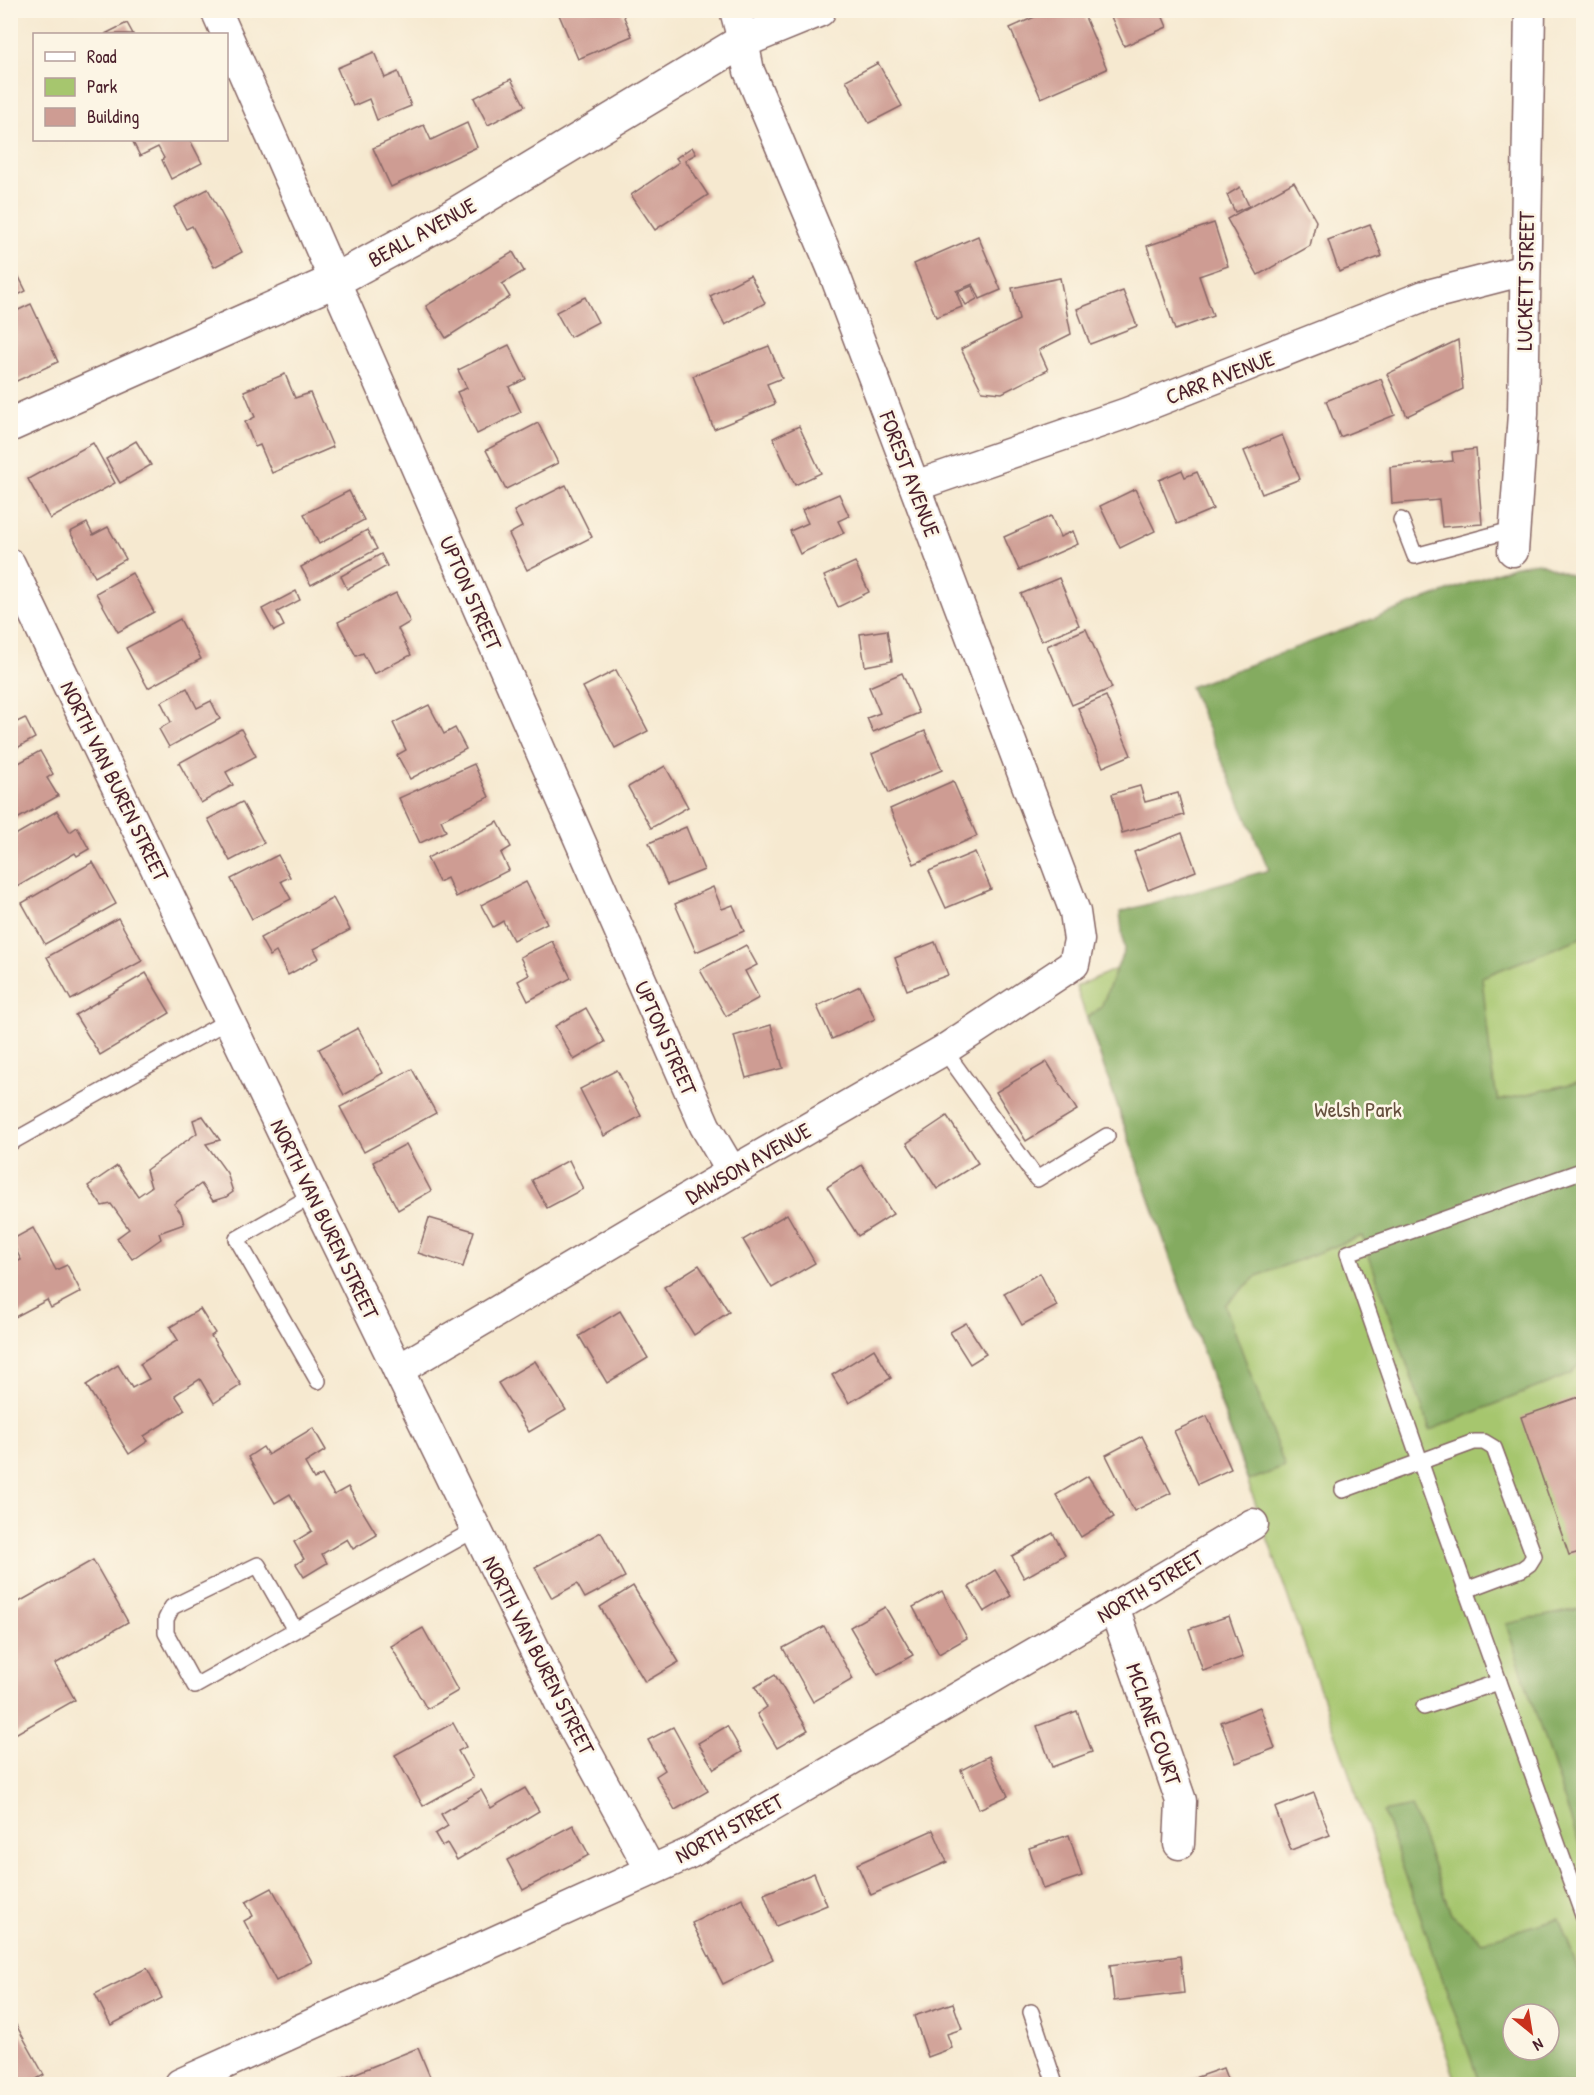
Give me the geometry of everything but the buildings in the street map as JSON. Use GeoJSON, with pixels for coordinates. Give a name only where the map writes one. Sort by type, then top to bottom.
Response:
{"type":"FeatureCollection","features":[{"type":"Feature","properties":{"kind":"street","name":"UPTON STREET"},"geometry":{"type":"LineString","coordinates":[[216,10],[226,33]]}},
{"type":"Feature","properties":{"kind":"street","name":"BEALL AVENUE"},"geometry":{"type":"LineString","coordinates":[[10,425],[334,281],[446,220],[739,26],[819,10]]}},
{"type":"Feature","properties":{"kind":"street","name":"LUCKETT STREET"},"geometry":{"type":"LineString","coordinates":[[1514,540],[1523,414],[1530,10]]}},
{"type":"Feature","properties":{"kind":"street","name":"FOREST AVENUE"},"geometry":{"type":"LineString","coordinates":[[739,26],[749,71],[833,270],[1075,912],[1079,940]]}},
{"type":"Feature","properties":{"kind":"street","name":"UPTON STREET"},"geometry":{"type":"LineString","coordinates":[[228,38],[705,1126],[732,1172]]}},
{"type":"Feature","properties":{"kind":"street","name":"CARR AVENUE"},"geometry":{"type":"LineString","coordinates":[[915,486],[1127,413],[1424,297],[1525,270]]}},
{"type":"Feature","properties":{"kind":"street","name":"NORTH VAN BUREN STREET"},"geometry":{"type":"LineString","coordinates":[[10,564],[561,1705],[650,1869]]}},
{"type":"Feature","properties":{"kind":"street","name":"DAWSON AVENUE"},"geometry":{"type":"LineString","coordinates":[[398,1370],[732,1172],[944,1050],[1074,964],[1079,940]]}},
{"type":"Feature","properties":{"kind":"street","name":"NORTH STREET"},"geometry":{"type":"LineString","coordinates":[[180,2085],[650,1869],[690,1853],[1253,1524]]}},
{"type":"Feature","properties":{"kind":"street","name":"MCLANE COURT"},"geometry":{"type":"LineString","coordinates":[[1114,1607],[1181,1801],[1179,1844]]}},
{"type":"Feature","properties":{"kind":"lane"},"geometry":{"type":"LineString","coordinates":[[1401,520],[1415,556],[1514,540]]}},
{"type":"Feature","properties":{"kind":"lane"},"geometry":{"type":"LineString","coordinates":[[10,1143],[229,1020]]}},
{"type":"Feature","properties":{"kind":"lane"},"geometry":{"type":"LineString","coordinates":[[944,1050],[1038,1179],[1107,1136]]}},
{"type":"Feature","properties":{"kind":"lane"},"geometry":{"type":"LineString","coordinates":[[1584,1170],[1348,1253],[1419,1461],[1584,1918]]}},
{"type":"Feature","properties":{"kind":"lane"},"geometry":{"type":"LineString","coordinates":[[313,1195],[237,1239],[318,1381]]}},
{"type":"Feature","properties":{"kind":"lane"},"geometry":{"type":"LineString","coordinates":[[1343,1490],[1474,1442],[1484,1442],[1494,1448],[1534,1556],[1522,1569],[1466,1590]]}},
{"type":"Feature","properties":{"kind":"lane"},"geometry":{"type":"LineString","coordinates":[[295,1630],[258,1565],[172,1607],[166,1619],[166,1633],[195,1686],[476,1529]]}},
{"type":"Feature","properties":{"kind":"lane"},"geometry":{"type":"LineString","coordinates":[[1424,1707],[1499,1682]]}},
{"type":"Feature","properties":{"kind":"lane"},"geometry":{"type":"LineString","coordinates":[[1031,2013],[1055,2085]]}},
{"type":"Feature","properties":{"kind":"green space"},"geometry":{"type":"Polygon","coordinates":[[[1537,562],[1583,580],[1583,937],[1482,977],[1492,1072],[1498,1101],[1583,1081],[1584,1358],[1571,1374],[1430,1430],[1362,1236],[1257,1276],[1225,1305],[1285,1467],[1248,1481],[1087,1018],[1101,1007],[1124,950],[1120,912],[1269,870],[1190,687],[1512,567],[1537,562]]]}},
{"type":"Feature","properties":{"kind":"green space","name":"Welsh Park"},"geometry":{"type":"Polygon","coordinates":[[[1583,758],[1583,2084],[1457,2084],[1076,987],[1583,758]]]}},
{"type":"Feature","properties":{"kind":"green space"},"geometry":{"type":"Polygon","coordinates":[[[1584,1608],[1583,1856],[1506,1624],[1584,1608]]]}},
{"type":"Feature","properties":{"kind":"green space"},"geometry":{"type":"Polygon","coordinates":[[[1411,1806],[1451,1914],[1483,1941],[1559,1918],[1578,1970],[1583,1969],[1583,2084],[1480,2084],[1383,1812],[1411,1806]]]}}]}
